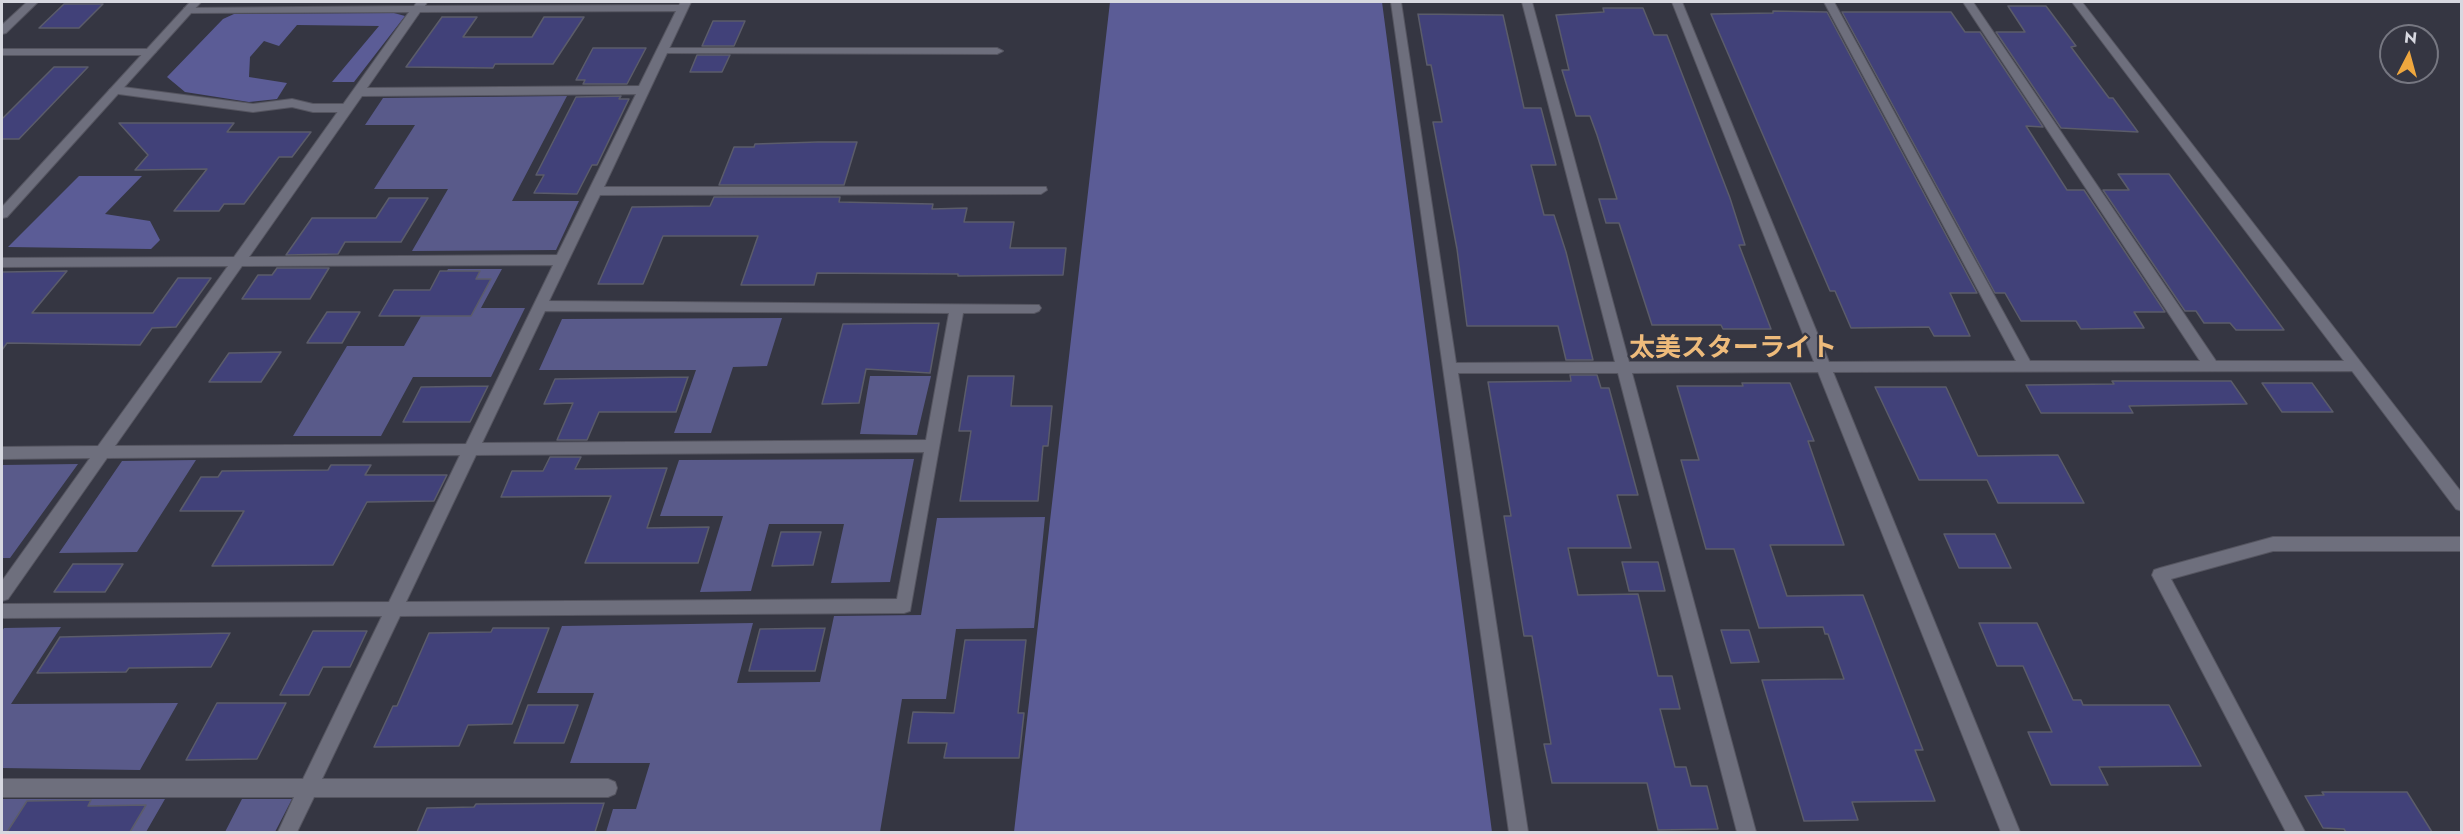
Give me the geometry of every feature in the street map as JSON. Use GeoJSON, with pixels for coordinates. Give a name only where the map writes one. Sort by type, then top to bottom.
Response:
{"type":"FeatureCollection","features":[{"type":"Feature","properties":{"kind":"street"},"geometry":{"type":"LineString","coordinates":[[2,31],[33,2]]}},
{"type":"Feature","properties":{"kind":"street"},"geometry":{"type":"LineString","coordinates":[[1396,2],[1518,832]]}},
{"type":"Feature","properties":{"kind":"street"},"geometry":{"type":"LineString","coordinates":[[1527,2],[1746,832]]}},
{"type":"Feature","properties":{"kind":"street"},"geometry":{"type":"LineString","coordinates":[[1677,2],[2010,832]]}},
{"type":"Feature","properties":{"kind":"street"},"geometry":{"type":"LineString","coordinates":[[1829,2],[2026,367]]}},
{"type":"Feature","properties":{"kind":"street"},"geometry":{"type":"LineString","coordinates":[[1968,2],[2212,367]]}},
{"type":"Feature","properties":{"kind":"street"},"geometry":{"type":"LineString","coordinates":[[2077,2],[2462,505]]}},
{"type":"Feature","properties":{"kind":"street"},"geometry":{"type":"LineString","coordinates":[[2,214],[192,6],[685,5],[288,832]]}},
{"type":"Feature","properties":{"kind":"street"},"geometry":{"type":"LineString","coordinates":[[2,594],[419,6]]}},
{"type":"Feature","properties":{"kind":"street"},"geometry":{"type":"LineString","coordinates":[[663,51],[997,51]]}},
{"type":"Feature","properties":{"kind":"street"},"geometry":{"type":"LineString","coordinates":[[2,52],[150,52]]}},
{"type":"Feature","properties":{"kind":"street"},"geometry":{"type":"LineString","coordinates":[[115,90],[253,108],[292,103],[313,108],[346,108]]}},
{"type":"Feature","properties":{"kind":"street"},"geometry":{"type":"LineString","coordinates":[[358,92],[644,90]]}},
{"type":"Feature","properties":{"kind":"street"},"geometry":{"type":"LineString","coordinates":[[596,191],[1041,190]]}},
{"type":"Feature","properties":{"kind":"street"},"geometry":{"type":"LineString","coordinates":[[2,262],[563,260]]}},
{"type":"Feature","properties":{"kind":"street"},"geometry":{"type":"LineString","coordinates":[[540,306],[1034,308]]}},
{"type":"Feature","properties":{"kind":"street"},"geometry":{"type":"LineString","coordinates":[[2,611],[904,606],[957,308]]}},
{"type":"Feature","properties":{"kind":"street"},"geometry":{"type":"LineString","coordinates":[[1450,368],[2355,366]]}},
{"type":"Feature","properties":{"kind":"street"},"geometry":{"type":"LineString","coordinates":[[2,453],[932,446]]}},
{"type":"Feature","properties":{"kind":"street"},"geometry":{"type":"LineString","coordinates":[[2296,832],[2160,575],[2273,544],[2462,543]]}},
{"type":"Feature","properties":{"kind":"street"},"geometry":{"type":"LineString","coordinates":[[2,788],[608,788]]}},
{"type":"Feature","properties":{"kind":"shaded area"},"geometry":{"type":"Polygon","coordinates":[[[1110,2],[1382,2],[1492,832],[1014,832],[1110,2]]]}},
{"type":"Feature","properties":{"kind":"shaded area"},"geometry":{"type":"Polygon","coordinates":[[[394,13],[405,16],[354,82],[332,82],[379,26],[297,25],[279,46],[264,41],[250,57],[249,77],[287,83],[277,99],[249,102],[185,92],[167,77],[223,19],[234,14],[394,13]]]}},
{"type":"Feature","properties":{"kind":"shaded area"},"geometry":{"type":"Polygon","coordinates":[[[567,96],[512,201],[579,201],[556,250],[412,251],[448,189],[374,189],[415,125],[365,125],[383,98],[567,96]]]}},
{"type":"Feature","properties":{"kind":"shaded area"},"geometry":{"type":"Polygon","coordinates":[[[79,176],[142,176],[105,214],[150,221],[160,240],[151,249],[8,247],[79,176]]]}},
{"type":"Feature","properties":{"kind":"shaded area"},"geometry":{"type":"Polygon","coordinates":[[[448,269],[502,269],[481,308],[525,308],[491,377],[413,377],[381,436],[293,436],[347,346],[404,346],[448,269]]]}},
{"type":"Feature","properties":{"kind":"shaded area"},"geometry":{"type":"Polygon","coordinates":[[[782,318],[767,366],[733,367],[711,433],[674,433],[696,370],[539,370],[562,319],[782,318]]]}},
{"type":"Feature","properties":{"kind":"shaded area"},"geometry":{"type":"Polygon","coordinates":[[[870,376],[931,376],[917,435],[860,434],[870,376]]]}},
{"type":"Feature","properties":{"kind":"shaded area"},"geometry":{"type":"Polygon","coordinates":[[[914,459],[890,582],[831,583],[844,524],[769,524],[751,591],[700,592],[723,516],[660,516],[679,460],[914,459]]]}},
{"type":"Feature","properties":{"kind":"shaded area"},"geometry":{"type":"Polygon","coordinates":[[[196,460],[137,552],[59,553],[122,461],[196,460]]]}},
{"type":"Feature","properties":{"kind":"shaded area"},"geometry":{"type":"Polygon","coordinates":[[[78,464],[10,558],[2,558],[2,465],[78,464]]]}},
{"type":"Feature","properties":{"kind":"shaded area"},"geometry":{"type":"Polygon","coordinates":[[[1045,517],[1034,628],[956,629],[946,699],[902,699],[880,832],[606,832],[613,809],[636,809],[650,763],[570,763],[594,693],[537,693],[562,626],[753,623],[737,683],[820,682],[834,616],[921,615],[937,518],[1045,517]]]}},
{"type":"Feature","properties":{"kind":"shaded area"},"geometry":{"type":"Polygon","coordinates":[[[61,627],[11,704],[178,703],[140,770],[2,768],[2,631],[4,628],[61,627]]]}},
{"type":"Feature","properties":{"kind":"shaded area"},"geometry":{"type":"Polygon","coordinates":[[[2,799],[165,799],[146,832],[2,832],[2,799]]]}},
{"type":"Feature","properties":{"kind":"shaded area"},"geometry":{"type":"Polygon","coordinates":[[[242,799],[292,799],[275,832],[225,832],[242,799]]]}},
{"type":"Feature","properties":{"kind":"building"},"geometry":{"type":"Polygon","coordinates":[[[64,4],[103,4],[79,28],[39,28],[64,4]]]}},
{"type":"Feature","properties":{"kind":"building"},"geometry":{"type":"Polygon","coordinates":[[[2008,6],[2046,6],[2076,46],[2071,47],[2138,132],[2061,128],[1996,32],[2025,32],[2008,6]]]}},
{"type":"Feature","properties":{"kind":"building"},"geometry":{"type":"Polygon","coordinates":[[[1603,8],[1643,8],[1654,35],[1667,35],[1730,198],[1745,245],[1739,245],[1771,329],[1723,329],[1721,325],[1652,325],[1619,223],[1606,223],[1599,199],[1617,199],[1597,135],[1590,116],[1576,116],[1562,70],[1569,70],[1556,15],[1604,12],[1603,8]]]}},
{"type":"Feature","properties":{"kind":"building"},"geometry":{"type":"Polygon","coordinates":[[[1773,11],[1827,12],[1977,293],[1950,293],[1970,336],[1934,336],[1929,327],[1851,328],[1835,291],[1830,291],[1711,14],[1773,13],[1773,11]]]}},
{"type":"Feature","properties":{"kind":"building"},"geometry":{"type":"Polygon","coordinates":[[[1842,12],[1951,12],[1965,32],[1980,32],[2043,127],[2026,126],[2067,190],[2084,190],[2165,312],[2134,312],[2144,328],[2081,329],[2076,321],[2021,321],[2005,293],[1995,293],[1842,12]]]}},
{"type":"Feature","properties":{"kind":"building"},"geometry":{"type":"Polygon","coordinates":[[[1418,14],[1503,15],[1524,108],[1541,108],[1556,165],[1531,165],[1544,215],[1554,215],[1566,252],[1593,360],[1566,360],[1558,326],[1467,326],[1457,249],[1433,122],[1442,122],[1431,65],[1427,65],[1418,14]]]}},
{"type":"Feature","properties":{"kind":"building"},"geometry":{"type":"Polygon","coordinates":[[[442,17],[477,17],[463,37],[532,37],[544,17],[584,17],[553,64],[495,64],[493,68],[406,67],[442,17]]]}},
{"type":"Feature","properties":{"kind":"building"},"geometry":{"type":"Polygon","coordinates":[[[713,21],[745,21],[734,46],[702,46],[713,21]]]}},
{"type":"Feature","properties":{"kind":"building"},"geometry":{"type":"Polygon","coordinates":[[[593,48],[646,48],[627,84],[583,84],[585,80],[576,80],[593,48]]]}},
{"type":"Feature","properties":{"kind":"building"},"geometry":{"type":"Polygon","coordinates":[[[697,55],[730,55],[722,72],[690,72],[697,55]]]}},
{"type":"Feature","properties":{"kind":"building"},"geometry":{"type":"Polygon","coordinates":[[[54,67],[88,67],[19,139],[2,139],[2,119],[54,67]]]}},
{"type":"Feature","properties":{"kind":"building"},"geometry":{"type":"Polygon","coordinates":[[[621,96],[619,99],[629,99],[597,165],[592,165],[577,194],[534,193],[544,175],[536,175],[576,97],[621,96]]]}},
{"type":"Feature","properties":{"kind":"building"},"geometry":{"type":"Polygon","coordinates":[[[119,123],[234,123],[227,132],[311,132],[292,157],[279,157],[244,204],[224,204],[219,211],[174,211],[207,169],[135,170],[148,155],[119,123]]]}},
{"type":"Feature","properties":{"kind":"building"},"geometry":{"type":"Polygon","coordinates":[[[857,142],[844,185],[719,185],[734,147],[857,142]]]}},
{"type":"Feature","properties":{"kind":"building"},"geometry":{"type":"Polygon","coordinates":[[[2118,174],[2169,174],[2284,330],[2236,330],[2230,323],[2204,323],[2196,311],[2185,311],[2103,190],[2129,190],[2118,174]]]}},
{"type":"Feature","properties":{"kind":"building"},"geometry":{"type":"Polygon","coordinates":[[[714,197],[840,197],[839,202],[933,204],[932,209],[967,208],[964,222],[1014,222],[1010,248],[1066,248],[1063,275],[958,276],[958,274],[817,273],[814,285],[741,285],[758,236],[663,236],[643,284],[598,284],[632,207],[710,206],[714,197]]]}},
{"type":"Feature","properties":{"kind":"building"},"geometry":{"type":"Polygon","coordinates":[[[389,198],[428,198],[401,242],[345,242],[338,254],[286,255],[312,218],[376,218],[389,198]]]}},
{"type":"Feature","properties":{"kind":"building"},"geometry":{"type":"Polygon","coordinates":[[[277,268],[329,268],[310,299],[242,299],[258,275],[272,275],[277,268]]]}},
{"type":"Feature","properties":{"kind":"building"},"geometry":{"type":"Polygon","coordinates":[[[67,271],[32,313],[153,313],[178,278],[211,278],[176,327],[152,328],[140,345],[7,343],[2,350],[2,272],[67,271]]]}},
{"type":"Feature","properties":{"kind":"building"},"geometry":{"type":"Polygon","coordinates":[[[440,271],[480,271],[476,279],[491,279],[471,316],[379,316],[394,290],[430,290],[440,271]]]}},
{"type":"Feature","properties":{"kind":"building"},"geometry":{"type":"Polygon","coordinates":[[[327,312],[360,312],[342,343],[307,343],[327,312]]]}},
{"type":"Feature","properties":{"kind":"building"},"geometry":{"type":"Polygon","coordinates":[[[939,323],[930,373],[866,369],[859,403],[822,404],[843,324],[939,323]]]}},
{"type":"Feature","properties":{"kind":"building"},"geometry":{"type":"Polygon","coordinates":[[[281,352],[261,382],[209,382],[229,353],[281,352]]]}},
{"type":"Feature","properties":{"kind":"building"},"geometry":{"type":"Polygon","coordinates":[[[1570,375],[1597,375],[1601,388],[1609,388],[1638,495],[1617,495],[1631,548],[1568,548],[1578,595],[1638,594],[1658,676],[1672,676],[1680,709],[1660,709],[1675,767],[1686,767],[1691,786],[1707,786],[1718,829],[1658,830],[1647,783],[1552,783],[1544,744],[1551,744],[1532,636],[1524,636],[1504,516],[1511,516],[1488,382],[1571,381],[1570,375]]]}},
{"type":"Feature","properties":{"kind":"building"},"geometry":{"type":"Polygon","coordinates":[[[968,376],[1014,376],[1011,406],[1052,406],[1048,446],[1043,446],[1038,501],[960,501],[971,431],[959,431],[968,376]]]}},
{"type":"Feature","properties":{"kind":"building"},"geometry":{"type":"Polygon","coordinates":[[[688,377],[676,412],[599,412],[587,440],[557,440],[573,403],[544,404],[555,379],[688,377]]]}},
{"type":"Feature","properties":{"kind":"building"},"geometry":{"type":"Polygon","coordinates":[[[2112,381],[2231,381],[2247,404],[2129,406],[2133,413],[2041,413],[2026,385],[2114,384],[2112,381]]]}},
{"type":"Feature","properties":{"kind":"building"},"geometry":{"type":"Polygon","coordinates":[[[1742,383],[1790,383],[1814,441],[1808,441],[1844,545],[1770,545],[1787,596],[1863,595],[1923,750],[1915,750],[1935,801],[1852,802],[1858,820],[1804,821],[1762,680],[1844,679],[1828,634],[1825,634],[1823,627],[1759,628],[1734,549],[1706,549],[1681,460],[1699,460],[1677,386],[1743,386],[1742,383]]]}},
{"type":"Feature","properties":{"kind":"building"},"geometry":{"type":"Polygon","coordinates":[[[2262,383],[2312,383],[2333,412],[2282,412],[2262,383]]]}},
{"type":"Feature","properties":{"kind":"building"},"geometry":{"type":"Polygon","coordinates":[[[488,386],[470,422],[403,422],[421,387],[488,386]]]}},
{"type":"Feature","properties":{"kind":"building"},"geometry":{"type":"Polygon","coordinates":[[[1875,387],[1946,387],[1978,456],[2058,455],[2084,503],[1998,503],[1987,480],[1919,480],[1875,387]]]}},
{"type":"Feature","properties":{"kind":"building"},"geometry":{"type":"Polygon","coordinates":[[[550,457],[581,457],[575,469],[667,468],[647,528],[709,527],[698,563],[585,563],[611,496],[501,497],[512,471],[543,471],[550,457]]]}},
{"type":"Feature","properties":{"kind":"building"},"geometry":{"type":"Polygon","coordinates":[[[331,465],[371,465],[365,475],[447,475],[434,501],[367,502],[333,565],[212,566],[244,511],[180,511],[201,477],[218,477],[222,471],[328,470],[331,465]]]}},
{"type":"Feature","properties":{"kind":"building"},"geometry":{"type":"Polygon","coordinates":[[[781,532],[821,532],[813,565],[772,566],[781,532]]]}},
{"type":"Feature","properties":{"kind":"building"},"geometry":{"type":"Polygon","coordinates":[[[1944,534],[1995,534],[2011,568],[1959,568],[1944,534]]]}},
{"type":"Feature","properties":{"kind":"building"},"geometry":{"type":"Polygon","coordinates":[[[1622,562],[1658,562],[1665,591],[1629,591],[1622,562]]]}},
{"type":"Feature","properties":{"kind":"building"},"geometry":{"type":"Polygon","coordinates":[[[73,564],[123,564],[105,592],[54,592],[73,564]]]}},
{"type":"Feature","properties":{"kind":"building"},"geometry":{"type":"Polygon","coordinates":[[[1979,623],[2037,623],[2073,700],[2081,700],[2083,705],[2169,705],[2201,766],[2099,767],[2108,785],[2051,785],[2028,732],[2052,732],[2023,666],[1997,666],[1979,623]]]}},
{"type":"Feature","properties":{"kind":"building"},"geometry":{"type":"Polygon","coordinates":[[[493,628],[549,628],[512,724],[468,725],[459,746],[374,747],[393,706],[397,706],[429,633],[491,632],[493,628]]]}},
{"type":"Feature","properties":{"kind":"building"},"geometry":{"type":"Polygon","coordinates":[[[825,628],[815,671],[749,671],[760,629],[825,628]]]}},
{"type":"Feature","properties":{"kind":"building"},"geometry":{"type":"Polygon","coordinates":[[[1721,630],[1749,630],[1759,662],[1731,663],[1721,630]]]}},
{"type":"Feature","properties":{"kind":"building"},"geometry":{"type":"Polygon","coordinates":[[[313,631],[367,631],[350,667],[323,667],[309,695],[280,695],[313,631]]]}},
{"type":"Feature","properties":{"kind":"building"},"geometry":{"type":"Polygon","coordinates":[[[230,633],[211,667],[129,668],[126,672],[37,673],[60,637],[230,633]]]}},
{"type":"Feature","properties":{"kind":"building"},"geometry":{"type":"Polygon","coordinates":[[[965,640],[1026,640],[1018,713],[1024,713],[1019,758],[944,758],[947,743],[908,743],[913,712],[954,713],[965,640]]]}},
{"type":"Feature","properties":{"kind":"building"},"geometry":{"type":"Polygon","coordinates":[[[217,703],[286,703],[257,759],[186,760],[217,703]]]}},
{"type":"Feature","properties":{"kind":"building"},"geometry":{"type":"Polygon","coordinates":[[[528,705],[578,705],[564,743],[514,743],[528,705]]]}},
{"type":"Feature","properties":{"kind":"building"},"geometry":{"type":"Polygon","coordinates":[[[2322,792],[2407,792],[2432,832],[2346,832],[2344,829],[2323,828],[2305,796],[2324,795],[2322,792]]]}},
{"type":"Feature","properties":{"kind":"building"},"geometry":{"type":"Polygon","coordinates":[[[91,800],[88,806],[146,805],[130,832],[7,832],[27,801],[91,800]]]}},
{"type":"Feature","properties":{"kind":"building"},"geometry":{"type":"Polygon","coordinates":[[[604,803],[595,832],[417,832],[427,808],[474,807],[476,804],[604,803]]]}},
{"type":"Feature","properties":{"kind":"district","name":"太美スターライト"},"geometry":{"type":"Point","coordinates":[1733,350]}}]}
